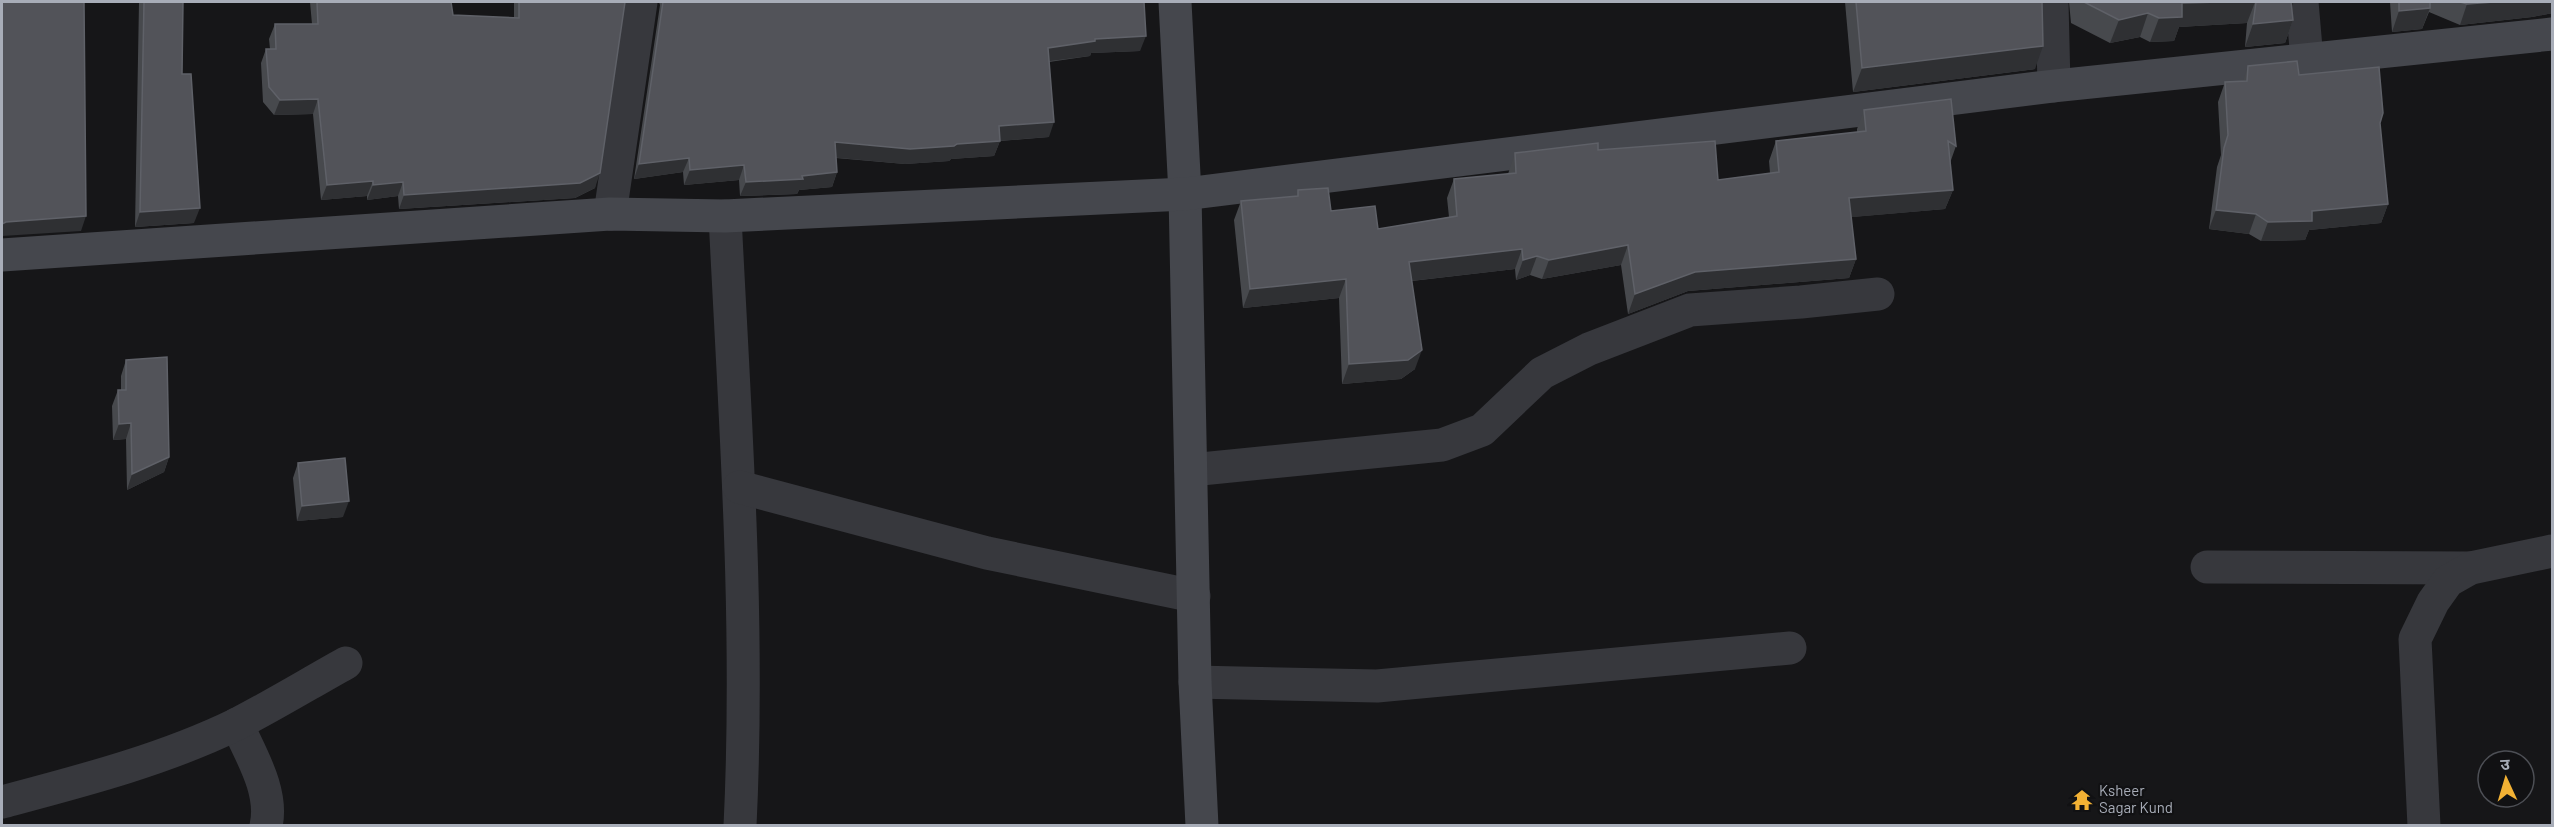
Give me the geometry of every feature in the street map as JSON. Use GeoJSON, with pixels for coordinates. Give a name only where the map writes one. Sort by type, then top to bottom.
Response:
{"type":"FeatureCollection","features":[{"type":"Feature","properties":{"kind":"street"},"geometry":{"type":"LineString","coordinates":[[610,214],[641,2]]}},
{"type":"Feature","properties":{"kind":"street"},"geometry":{"type":"LineString","coordinates":[[1175,2],[1185,194],[1195,682],[1202,825]]}},
{"type":"Feature","properties":{"kind":"street"},"geometry":{"type":"LineString","coordinates":[[2052,2],[2054,86]]}},
{"type":"Feature","properties":{"kind":"street"},"geometry":{"type":"LineString","coordinates":[[2302,2],[2307,60]]}},
{"type":"Feature","properties":{"kind":"street"},"geometry":{"type":"LineString","coordinates":[[2,255],[610,214],[725,216],[1185,194],[2054,86],[2553,34]]}},
{"type":"Feature","properties":{"kind":"street"},"geometry":{"type":"LineString","coordinates":[[725,216],[739,487],[744,748],[740,825]]}},
{"type":"Feature","properties":{"kind":"street"},"geometry":{"type":"LineString","coordinates":[[1191,470],[1442,445],[1482,430],[1542,373],[1588,349],[1690,310],[1878,294]]}},
{"type":"Feature","properties":{"kind":"street"},"geometry":{"type":"LineString","coordinates":[[739,487],[987,553],[1194,596]]}},
{"type":"Feature","properties":{"kind":"street"},"geometry":{"type":"LineString","coordinates":[[2207,567],[2471,568],[2553,551]]}},
{"type":"Feature","properties":{"kind":"street"},"geometry":{"type":"LineString","coordinates":[[2424,825],[2415,639],[2433,602],[2448,581],[2471,568]]}},
{"type":"Feature","properties":{"kind":"street"},"geometry":{"type":"LineString","coordinates":[[1195,682],[1377,686],[1790,648]]}},
{"type":"Feature","properties":{"kind":"street"},"geometry":{"type":"LineString","coordinates":[[2,802],[98,777],[198,741],[237,723],[346,663]]}},
{"type":"Feature","properties":{"kind":"street"},"geometry":{"type":"LineString","coordinates":[[237,723],[265,789],[269,814],[266,825]]}},
{"type":"Feature","properties":{"kind":"building"},"geometry":{"type":"Polygon","coordinates":[[[2,2],[84,2],[86,216],[2,224],[2,2]]]}},
{"type":"Feature","properties":{"kind":"building"},"geometry":{"type":"Polygon","coordinates":[[[144,2],[183,2],[182,74],[191,74],[200,208],[140,212],[144,2]]]}},
{"type":"Feature","properties":{"kind":"building"},"geometry":{"type":"Polygon","coordinates":[[[317,2],[451,2],[453,15],[519,18],[519,2],[625,2],[600,173],[580,183],[404,195],[403,182],[373,185],[373,181],[327,185],[318,99],[280,100],[269,87],[266,49],[276,49],[275,24],[318,24],[317,2]]]}},
{"type":"Feature","properties":{"kind":"building"},"geometry":{"type":"Polygon","coordinates":[[[663,2],[1144,2],[1146,36],[1095,39],[1095,41],[1048,48],[1054,122],[999,126],[1000,141],[954,146],[910,149],[835,142],[837,172],[802,176],[803,179],[746,182],[744,165],[690,170],[689,158],[639,164],[663,2]]]}},
{"type":"Feature","properties":{"kind":"building"},"geometry":{"type":"Polygon","coordinates":[[[1856,2],[2042,2],[2043,46],[1862,68],[1856,2]]]}},
{"type":"Feature","properties":{"kind":"building"},"geometry":{"type":"Polygon","coordinates":[[[2084,2],[2220,2],[2182,3],[2182,17],[2159,18],[2148,13],[2119,20],[2084,2]]]}},
{"type":"Feature","properties":{"kind":"building"},"geometry":{"type":"Polygon","coordinates":[[[2256,2],[2291,2],[2293,20],[2253,24],[2256,2]]]}},
{"type":"Feature","properties":{"kind":"building"},"geometry":{"type":"Polygon","coordinates":[[[2399,2],[2430,2],[2430,8],[2399,11],[2399,2]]]}},
{"type":"Feature","properties":{"kind":"building"},"geometry":{"type":"Polygon","coordinates":[[[2460,2],[2494,2],[2467,4],[2460,2]]]}},
{"type":"Feature","properties":{"kind":"building"},"geometry":{"type":"Polygon","coordinates":[[[2297,61],[2299,75],[2379,67],[2383,113],[2380,123],[2388,204],[2312,211],[2312,221],[2268,222],[2256,214],[2216,210],[2224,148],[2228,135],[2225,82],[2247,81],[2248,66],[2297,61]]]}},
{"type":"Feature","properties":{"kind":"building"},"geometry":{"type":"Polygon","coordinates":[[[1951,99],[1956,146],[1948,141],[1953,190],[1849,198],[1856,259],[1695,272],[1635,294],[1628,245],[1549,260],[1537,256],[1523,260],[1522,249],[1409,262],[1422,350],[1408,360],[1349,364],[1346,279],[1250,289],[1241,201],[1298,196],[1298,190],[1328,188],[1331,211],[1375,206],[1378,229],[1457,216],[1454,179],[1516,173],[1515,153],[1598,143],[1598,150],[1715,141],[1718,180],[1779,172],[1776,141],[1866,131],[1864,110],[1951,99]]]}},
{"type":"Feature","properties":{"kind":"building"},"geometry":{"type":"Polygon","coordinates":[[[167,357],[169,457],[132,474],[131,423],[119,424],[118,390],[126,390],[126,360],[167,357]]]}},
{"type":"Feature","properties":{"kind":"building"},"geometry":{"type":"Polygon","coordinates":[[[345,458],[349,501],[302,506],[298,463],[345,458]]]}},
{"type":"Feature","properties":{"kind":"place","name":"Ksheer Sagar Kund"},"geometry":{"type":"Point","coordinates":[2082,800]}}]}
